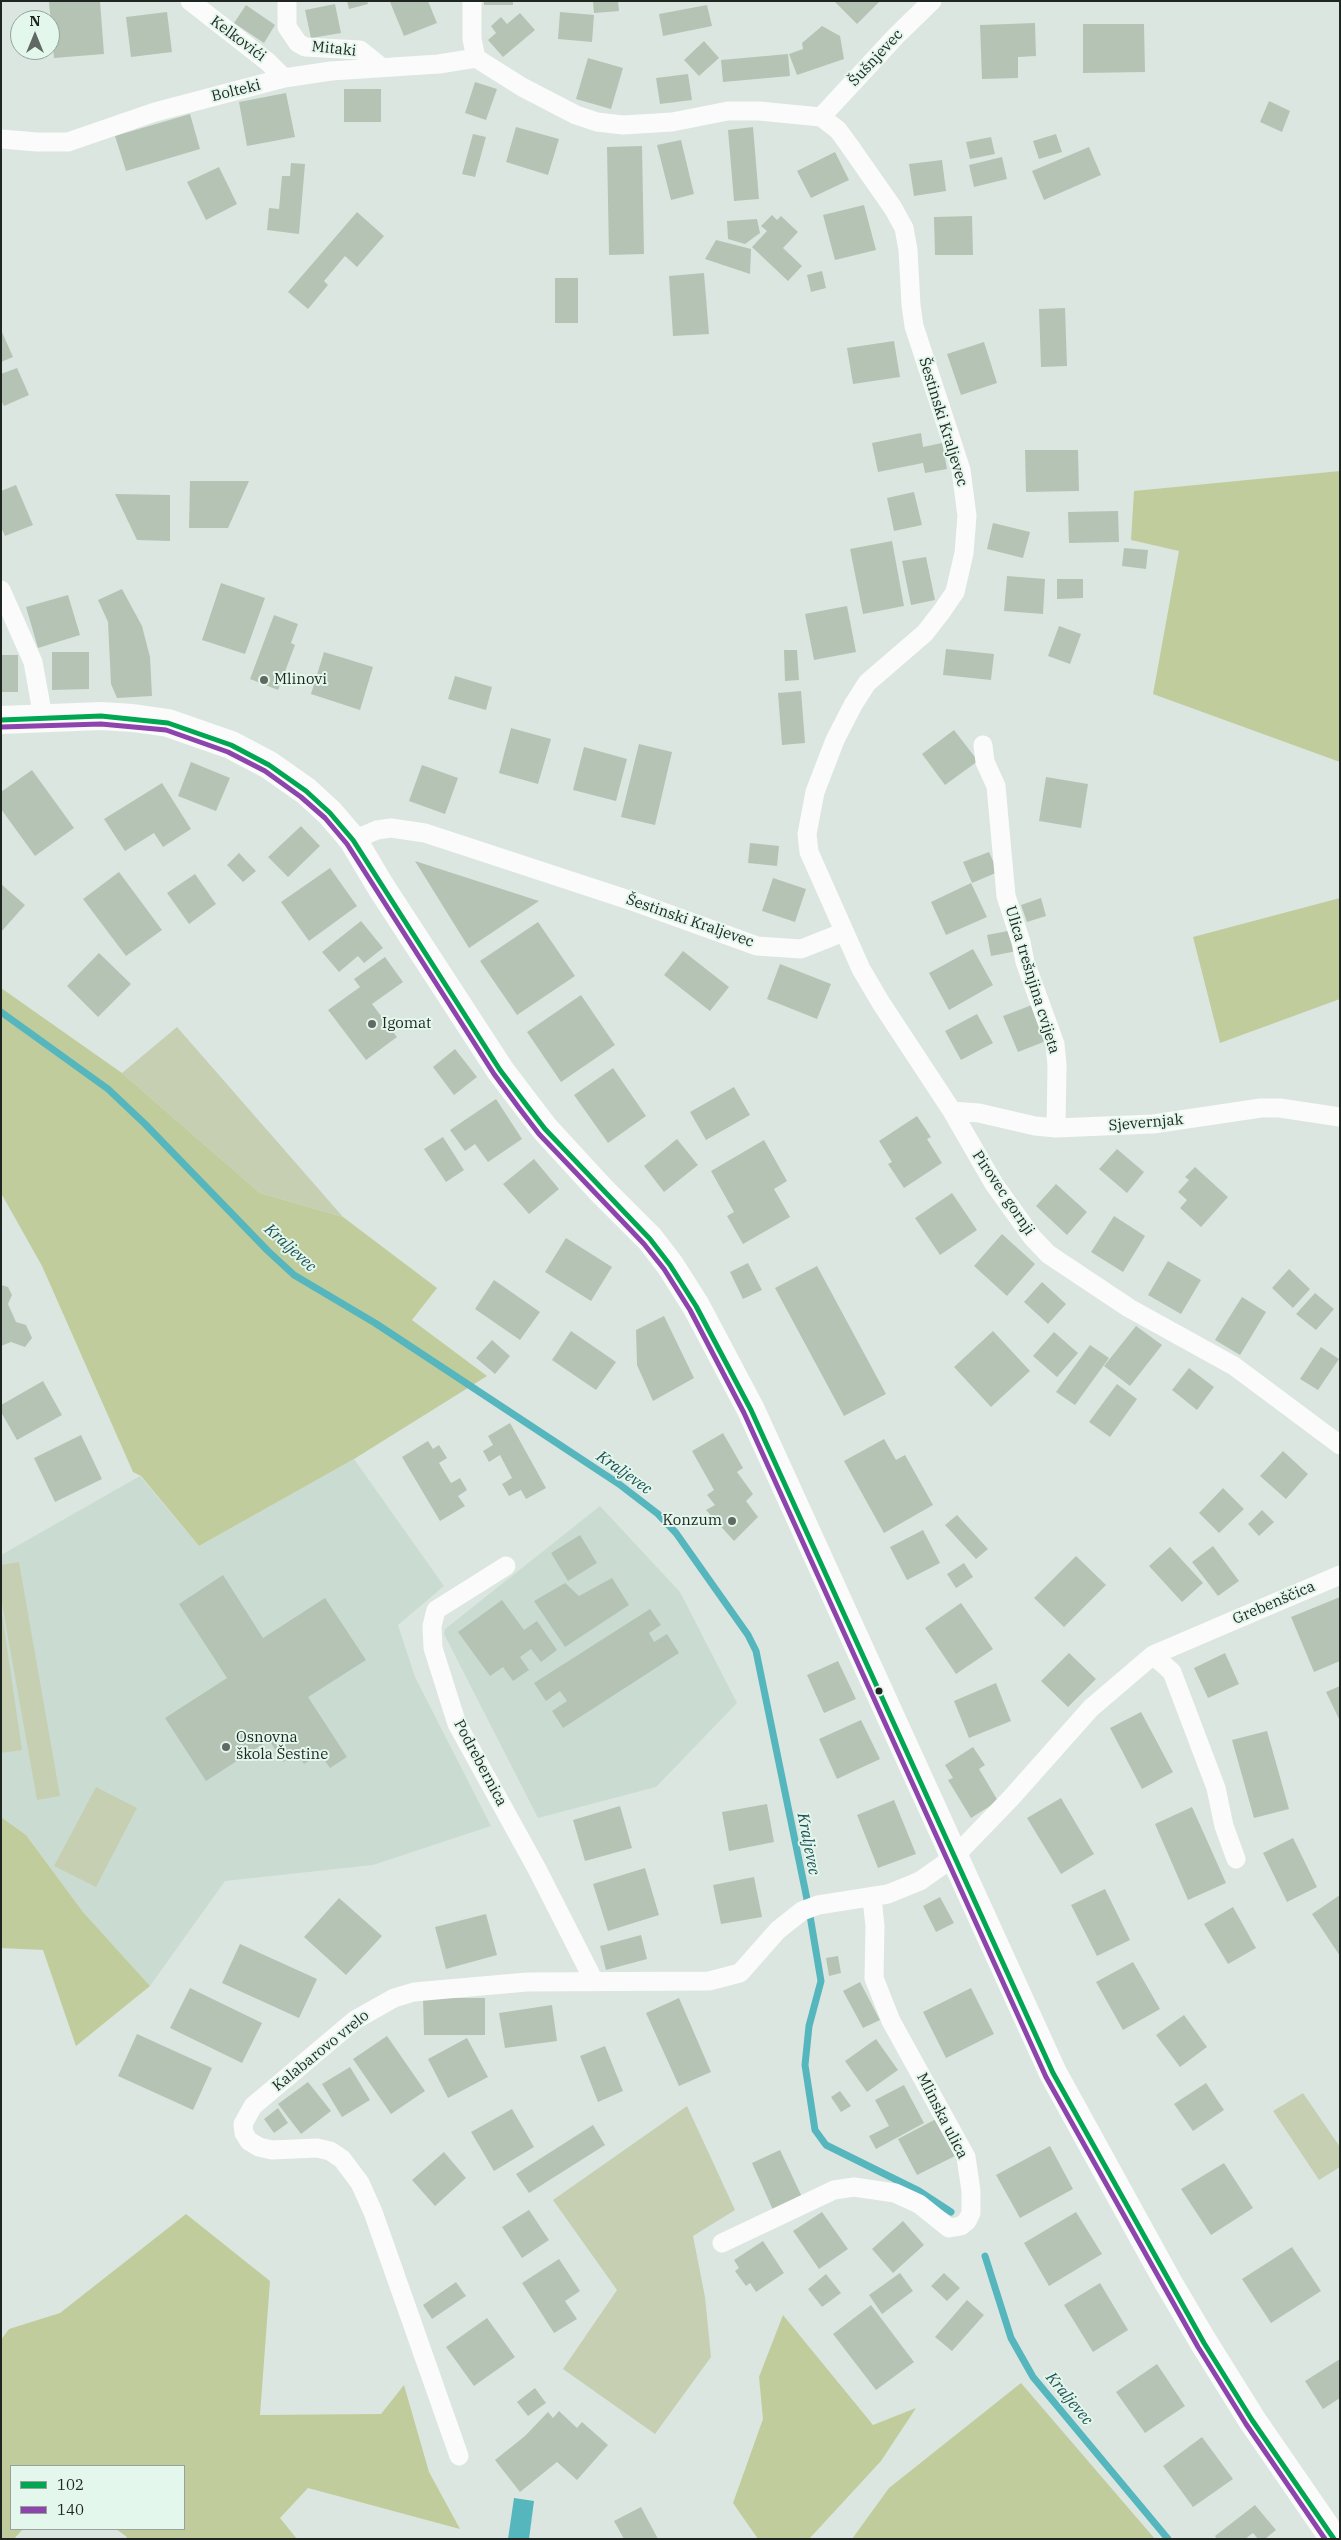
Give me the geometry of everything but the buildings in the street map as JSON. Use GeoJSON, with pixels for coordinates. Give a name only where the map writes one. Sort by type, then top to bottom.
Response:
{"type":"FeatureCollection","features":[{"type":"Feature","properties":{"kind":"main road"},"geometry":{"type":"LineString","coordinates":[[1,720],[42,717],[132,718],[168,723],[231,745],[269,764],[306,791],[330,813],[353,840],[390,902],[505,1077],[545,1129],[650,1239],[670,1265],[696,1306],[751,1410],[1053,2073],[1163,2273],[1252,2420],[1334,2539]]}},
{"type":"Feature","properties":{"kind":"street","name":"Kelkovići"},"geometry":{"type":"LineString","coordinates":[[190,1],[268,62],[284,78]]}},
{"type":"Feature","properties":{"kind":"street","name":"Mitaki"},"geometry":{"type":"LineString","coordinates":[[287,1],[287,27],[298,43],[305,46],[360,50],[381,67]]}},
{"type":"Feature","properties":{"kind":"street"},"geometry":{"type":"LineString","coordinates":[[472,1],[472,39],[476,58],[576,116],[597,122],[623,125],[665,123],[728,111],[776,112],[821,117]]}},
{"type":"Feature","properties":{"kind":"street","name":"Šušnjevec"},"geometry":{"type":"LineString","coordinates":[[821,117],[896,36],[932,1]]}},
{"type":"Feature","properties":{"kind":"street","name":"Bolteki"},"geometry":{"type":"LineString","coordinates":[[1,139],[68,142],[155,112],[284,78],[332,71],[439,64],[476,58]]}},
{"type":"Feature","properties":{"kind":"street","name":"Šestinski Kraljevec"},"geometry":{"type":"LineString","coordinates":[[353,840],[377,830],[391,828],[425,834],[635,902],[757,946],[801,949],[844,932],[809,852],[806,834],[815,792],[835,740],[867,683],[925,633],[955,592],[964,553],[967,516],[961,470],[914,326],[910,305],[908,250],[904,228],[894,208],[838,130],[821,117]]}},
{"type":"Feature","properties":{"kind":"street"},"geometry":{"type":"LineString","coordinates":[[1,590],[34,662],[42,717]]}},
{"type":"Feature","properties":{"kind":"street","name":"Ulica trešnjina cvijeta"},"geometry":{"type":"LineString","coordinates":[[983,745],[985,762],[996,786],[1006,896],[1019,935],[1025,962],[1055,1044],[1058,1065],[1056,1128]]}},
{"type":"Feature","properties":{"kind":"street","name":"Pirovec gornji"},"geometry":{"type":"LineString","coordinates":[[844,932],[861,968],[896,1029],[952,1111],[994,1184],[1013,1212],[1048,1254],[1129,1308],[1234,1366],[1340,1445]]}},
{"type":"Feature","properties":{"kind":"street","name":"Sjevernjak"},"geometry":{"type":"LineString","coordinates":[[952,1111],[978,1113],[1035,1126],[1056,1128],[1153,1124],[1261,1108],[1280,1108],[1340,1117]]}},
{"type":"Feature","properties":{"kind":"street","name":"Podrebernica"},"geometry":{"type":"LineString","coordinates":[[506,1566],[436,1610],[432,1626],[433,1648],[457,1724],[537,1869],[594,1981]]}},
{"type":"Feature","properties":{"kind":"street","name":"Grebenščica"},"geometry":{"type":"LineString","coordinates":[[954,1857],[1011,1798],[1091,1708],[1153,1655],[1340,1574]]}},
{"type":"Feature","properties":{"kind":"street"},"geometry":{"type":"LineString","coordinates":[[1153,1655],[1172,1672],[1216,1788],[1224,1826],[1236,1859]]}},
{"type":"Feature","properties":{"kind":"street"},"geometry":{"type":"LineString","coordinates":[[872,1898],[920,1881],[954,1857]]}},
{"type":"Feature","properties":{"kind":"street","name":"Kalabarovo vrelo"},"geometry":{"type":"LineString","coordinates":[[459,2456],[373,2212],[360,2183],[342,2159],[330,2151],[318,2148],[272,2150],[259,2147],[250,2141],[244,2133],[243,2124],[253,2106],[348,2025],[394,1998],[431,1990],[527,1982],[685,1982],[728,1978],[740,1973],[778,1930],[810,1908],[872,1898]]}},
{"type":"Feature","properties":{"kind":"street","name":"Mlinska ulica"},"geometry":{"type":"LineString","coordinates":[[722,2243],[834,2190],[854,2187],[895,2193],[919,2204],[949,2228],[962,2226],[968,2221],[971,2191],[966,2157],[891,2020],[874,1978],[875,1926],[872,1898]]}},
{"type":"Feature","properties":{"kind":"shaded area","name":"Osnovna škola Šestine"},"geometry":{"type":"Polygon","coordinates":[[[354,1459],[444,1586],[398,1625],[415,1677],[491,1826],[373,1865],[225,1881],[150,1986],[83,1912],[26,1835],[1,1817],[1,1555],[140,1476],[199,1546],[354,1459]]]}},
{"type":"Feature","properties":{"kind":"shaded area"},"geometry":{"type":"Polygon","coordinates":[[[600,1506],[680,1592],[737,1703],[656,1787],[538,1818],[444,1634],[445,1629],[600,1506]]]}},
{"type":"Feature","properties":{"kind":"green space"},"geometry":{"type":"Polygon","coordinates":[[[1340,471],[1340,762],[1153,694],[1179,551],[1131,540],[1134,491],[1340,471]]]}},
{"type":"Feature","properties":{"kind":"green space"},"geometry":{"type":"Polygon","coordinates":[[[1340,898],[1340,999],[1220,1043],[1193,937],[1340,898]]]}},
{"type":"Feature","properties":{"kind":"green space"},"geometry":{"type":"Polygon","coordinates":[[[1,988],[122,1073],[260,1193],[343,1217],[437,1288],[412,1320],[487,1376],[354,1459],[199,1546],[141,1476],[133,1472],[42,1266],[1,1193],[1,988]]]}},
{"type":"Feature","properties":{"kind":"green space"},"geometry":{"type":"Polygon","coordinates":[[[177,1027],[343,1217],[260,1193],[122,1073],[177,1027]]]}},
{"type":"Feature","properties":{"kind":"green space"},"geometry":{"type":"Polygon","coordinates":[[[19,1562],[60,1796],[37,1800],[1,1598],[1,1565],[19,1562]]]}},
{"type":"Feature","properties":{"kind":"green space"},"geometry":{"type":"Polygon","coordinates":[[[1,1607],[22,1750],[1,1753],[1,1607]]]}},
{"type":"Feature","properties":{"kind":"green space"},"geometry":{"type":"Polygon","coordinates":[[[96,1787],[137,1808],[96,1887],[54,1866],[96,1787]]]}},
{"type":"Feature","properties":{"kind":"green space"},"geometry":{"type":"Polygon","coordinates":[[[1,1817],[26,1835],[83,1912],[150,1986],[76,2046],[43,1950],[1,1948],[1,1817]]]}},
{"type":"Feature","properties":{"kind":"green space"},"geometry":{"type":"Polygon","coordinates":[[[1303,2093],[1340,2147],[1340,2167],[1319,2180],[1273,2111],[1303,2093]]]}},
{"type":"Feature","properties":{"kind":"green space"},"geometry":{"type":"Polygon","coordinates":[[[687,2106],[735,2210],[693,2236],[705,2297],[711,2357],[655,2434],[563,2369],[617,2290],[553,2200],[687,2106]]]}},
{"type":"Feature","properties":{"kind":"green space"},"geometry":{"type":"Polygon","coordinates":[[[186,2214],[270,2281],[260,2415],[381,2414],[404,2385],[429,2472],[460,2529],[308,2488],[280,2518],[297,2539],[125,2539],[127,2537],[117,2530],[185,2530],[185,2465],[10,2465],[10,2530],[22,2530],[14,2539],[1,2539],[1,2340],[9,2329],[60,2313],[186,2214]]]}},
{"type":"Feature","properties":{"kind":"green space"},"geometry":{"type":"Polygon","coordinates":[[[783,2315],[873,2425],[916,2408],[881,2461],[809,2539],[758,2539],[733,2503],[763,2419],[759,2377],[783,2315]]]}},
{"type":"Feature","properties":{"kind":"green space"},"geometry":{"type":"Polygon","coordinates":[[[1021,2383],[1155,2539],[852,2539],[889,2488],[1021,2383]]]}},
{"type":"Feature","properties":{"kind":"water"},"geometry":{"type":"Polygon","coordinates":[[[514,2498],[534,2501],[529,2539],[508,2539],[514,2498]]]}},
{"type":"Feature","properties":{"kind":"waterway","name":"Kraljevec"},"geometry":{"type":"LineString","coordinates":[[1,1012],[108,1089],[294,1275],[375,1323],[619,1484],[658,1514],[676,1533],[748,1635],[756,1651],[808,1904],[821,1981],[809,2026],[805,2065],[815,2130],[826,2145],[919,2191],[951,2212]]}},
{"type":"Feature","properties":{"kind":"waterway","name":"Kraljevec"},"geometry":{"type":"LineString","coordinates":[[985,2256],[1011,2338],[1033,2377],[1168,2539]]}},
{"type":"Feature","properties":{"kind":"transit line","name":"102"},"geometry":{"type":"LineString","coordinates":[[1,720],[101,716],[168,723],[231,745],[269,765],[306,791],[330,813],[353,840],[500,1070],[525,1103],[545,1129],[650,1239],[670,1265],[696,1306],[751,1410],[1053,2073],[1204,2343],[1252,2420],[1334,2539]]}},
{"type":"Feature","properties":{"kind":"transit line","name":"140"},"geometry":{"type":"LineString","coordinates":[[1,727],[101,724],[166,730],[228,752],[265,771],[301,797],[325,818],[347,844],[494,1074],[519,1108],[539,1134],[644,1244],[664,1269],[690,1310],[744,1413],[1046,2077],[1198,2347],[1246,2424],[1325,2539]]}},
{"type":"Feature","properties":{"kind":"place","name":"Mlinovi"},"geometry":{"type":"Point","coordinates":[264,680]}},
{"type":"Feature","properties":{"kind":"place","name":"Igomat"},"geometry":{"type":"Point","coordinates":[372,1024]}},
{"type":"Feature","properties":{"kind":"place","name":"Konzum"},"geometry":{"type":"Point","coordinates":[732,1521]}},
{"type":"Feature","properties":{"kind":"place","name":"Osnovna škola Šestine"},"geometry":{"type":"Point","coordinates":[226,1747]}}]}
